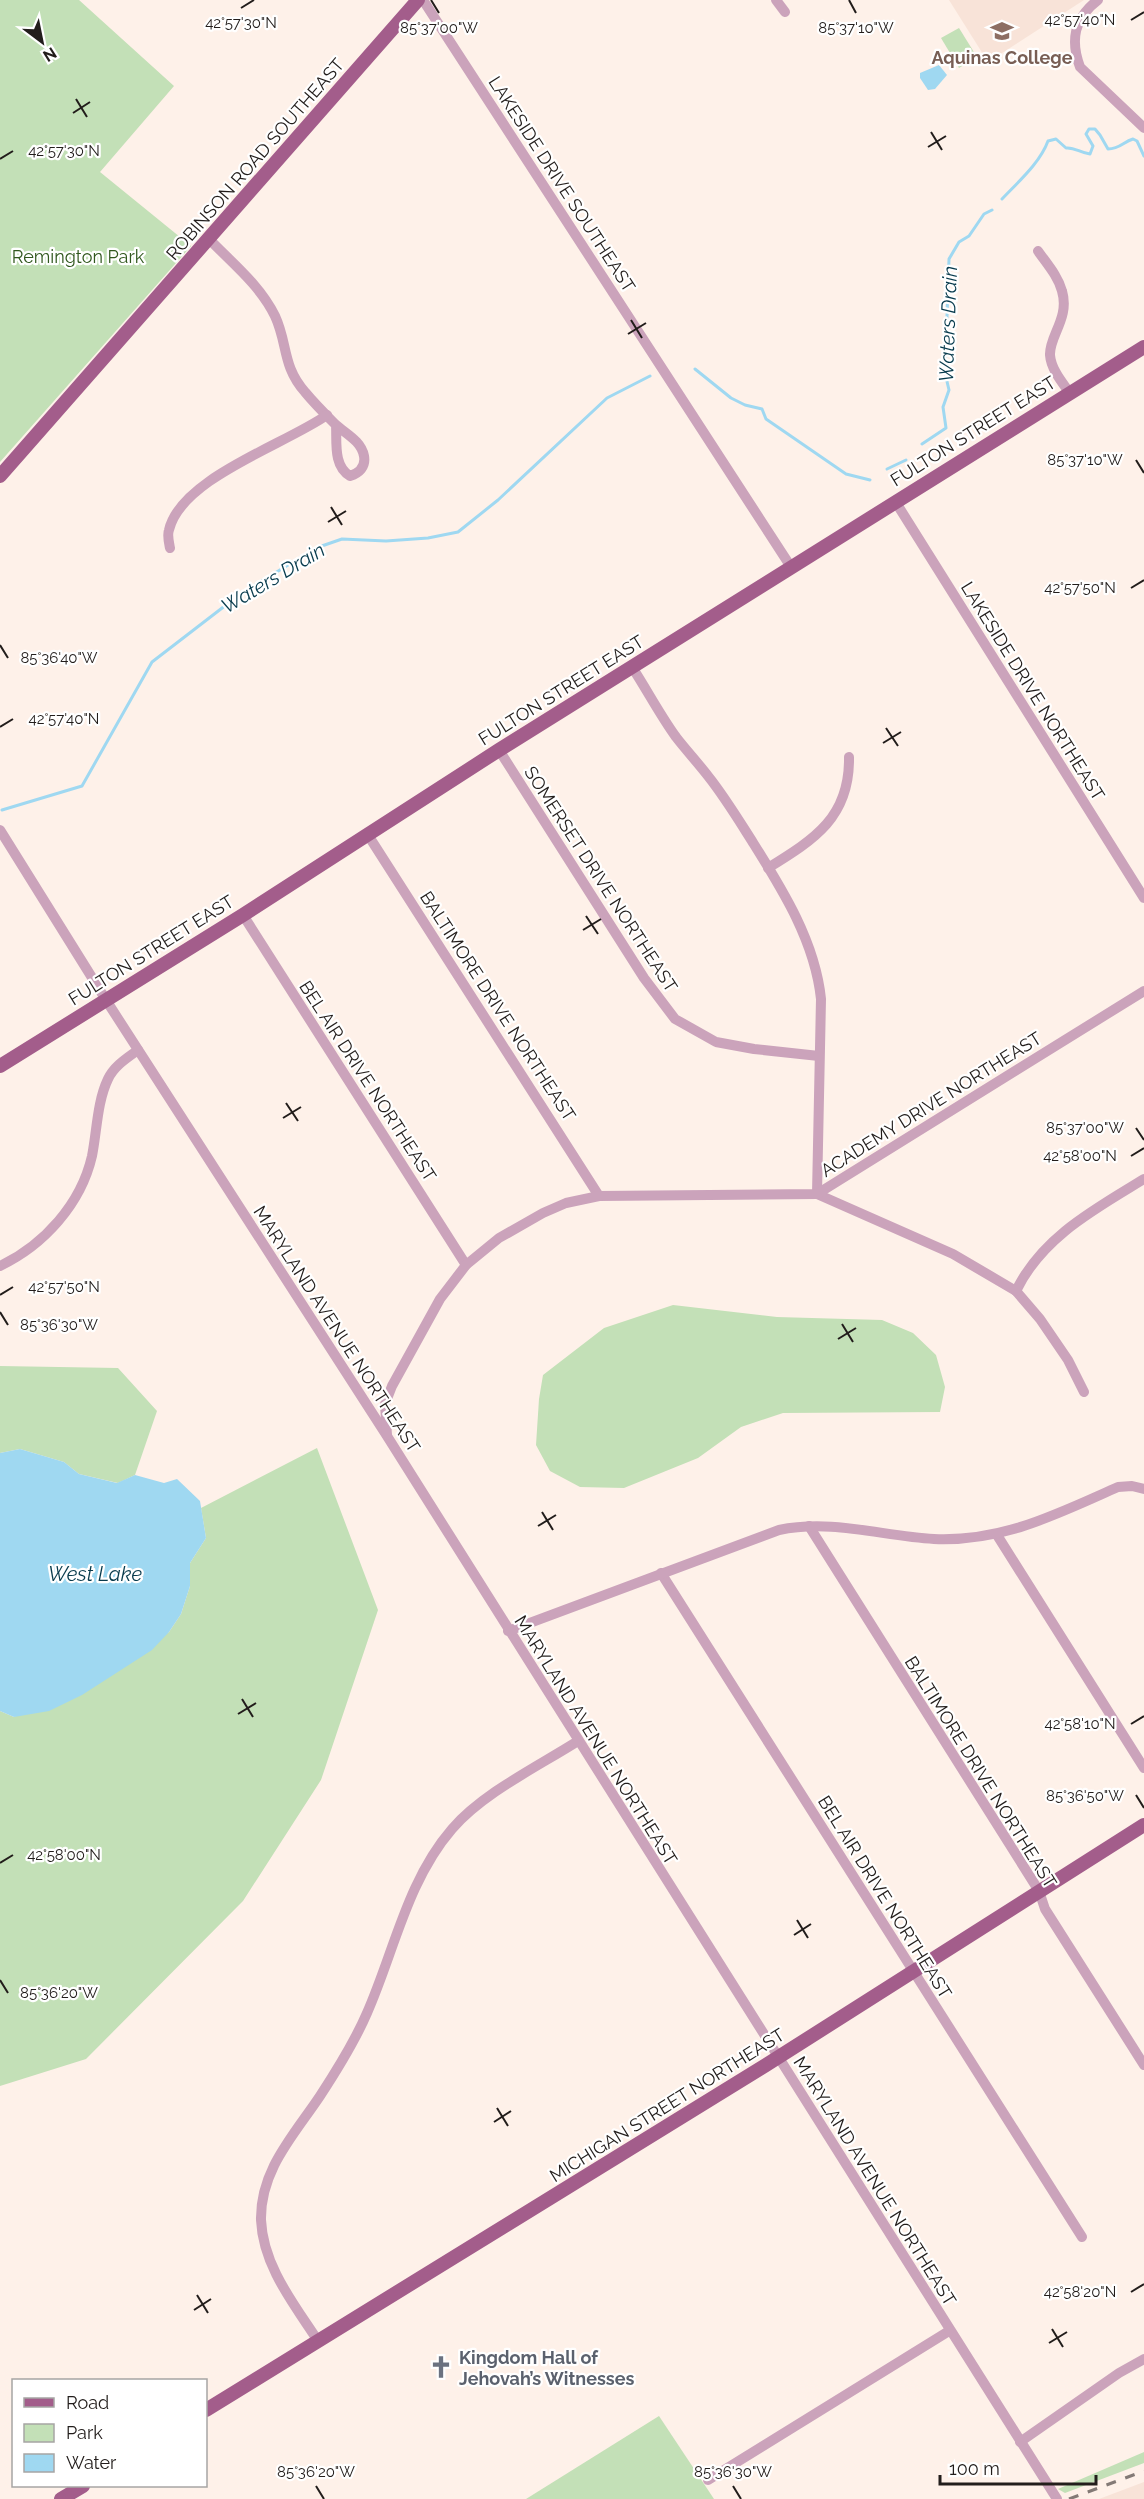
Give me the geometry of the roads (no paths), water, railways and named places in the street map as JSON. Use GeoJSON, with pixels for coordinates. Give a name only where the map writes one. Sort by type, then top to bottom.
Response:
{"type":"FeatureCollection","features":[{"type":"Feature","properties":{"kind":"main road","name":"ROBINSON ROAD SOUTHEAST"},"geometry":{"type":"LineString","coordinates":[[0,476],[421,0]]}},
{"type":"Feature","properties":{"kind":"main road","name":"FULTON STREET EAST"},"geometry":{"type":"LineString","coordinates":[[0,1066],[243,915],[499,750],[895,501],[1144,347]]}},
{"type":"Feature","properties":{"kind":"main road","name":"MICHIGAN STREET NORTHEAST"},"geometry":{"type":"LineString","coordinates":[[207,2409],[777,2057],[1144,1825]]}},
{"type":"Feature","properties":{"kind":"main road"},"geometry":{"type":"LineString","coordinates":[[62,2499],[81,2487]]}},
{"type":"Feature","properties":{"kind":"street","name":"LAKESIDE DRIVE SOUTHEAST"},"geometry":{"type":"LineString","coordinates":[[421,0],[791,567]]}},
{"type":"Feature","properties":{"kind":"street"},"geometry":{"type":"LineString","coordinates":[[776,0],[785,12]]}},
{"type":"Feature","properties":{"kind":"street"},"geometry":{"type":"LineString","coordinates":[[1098,0],[1076,24],[1076,55],[1080,67],[1144,128]]}},
{"type":"Feature","properties":{"kind":"street"},"geometry":{"type":"LineString","coordinates":[[209,239],[255,286],[269,305],[282,335],[285,357],[292,375],[336,425]]}},
{"type":"Feature","properties":{"kind":"street"},"geometry":{"type":"LineString","coordinates":[[1038,251],[1058,280],[1063,294],[1063,312],[1050,354],[1056,373],[1070,392]]}},
{"type":"Feature","properties":{"kind":"street"},"geometry":{"type":"LineString","coordinates":[[170,548],[168,530],[180,510],[196,492],[240,462],[311,426],[327,415]]}},
{"type":"Feature","properties":{"kind":"street","name":"LAKESIDE DRIVE NORTHEAST"},"geometry":{"type":"LineString","coordinates":[[895,501],[1144,898]]}},
{"type":"Feature","properties":{"kind":"street"},"geometry":{"type":"LineString","coordinates":[[632,667],[676,736],[710,777],[768,868],[799,925],[819,977],[821,999],[816,1194],[953,1254],[1016,1291],[1040,1319],[1068,1360],[1084,1392]]}},
{"type":"Feature","properties":{"kind":"street","name":"SOMERSET DRIVE NORTHEAST"},"geometry":{"type":"LineString","coordinates":[[499,750],[644,978],[675,1019],[716,1042],[754,1049],[819,1056]]}},
{"type":"Feature","properties":{"kind":"street"},"geometry":{"type":"LineString","coordinates":[[768,868],[803,846],[830,821],[840,806],[847,787],[849,757]]}},
{"type":"Feature","properties":{"kind":"street","name":"MARYLAND AVENUE NORTHEAST"},"geometry":{"type":"LineString","coordinates":[[0,830],[106,1000],[387,1436],[1057,2499]]}},
{"type":"Feature","properties":{"kind":"street","name":"BALTIMORE DRIVE NORTHEAST"},"geometry":{"type":"LineString","coordinates":[[368,835],[599,1196]]}},
{"type":"Feature","properties":{"kind":"street","name":"BEL AIR DRIVE NORTHEAST"},"geometry":{"type":"LineString","coordinates":[[243,915],[466,1265]]}},
{"type":"Feature","properties":{"kind":"street","name":"ACADEMY DRIVE NORTHEAST"},"geometry":{"type":"LineString","coordinates":[[387,1436],[385,1404],[392,1386],[440,1299],[466,1265],[499,1238],[566,1203],[599,1196],[816,1194],[1144,991]]}},
{"type":"Feature","properties":{"kind":"street"},"geometry":{"type":"LineString","coordinates":[[0,1266],[45,1235],[72,1205],[92,1158],[108,1079],[124,1060],[138,1050]]}},
{"type":"Feature","properties":{"kind":"street"},"geometry":{"type":"LineString","coordinates":[[1016,1291],[1024,1272],[1055,1238],[1082,1217],[1144,1179]]}},
{"type":"Feature","properties":{"kind":"street"},"geometry":{"type":"LineString","coordinates":[[508,1631],[779,1530],[809,1526],[846,1526],[934,1539],[997,1535],[1028,1526],[1118,1487],[1132,1486],[1144,1489]]}},
{"type":"Feature","properties":{"kind":"street","name":"BALTIMORE DRIVE NORTHEAST"},"geometry":{"type":"LineString","coordinates":[[809,1526],[1039,1891],[1045,1909],[1144,2065]]}},
{"type":"Feature","properties":{"kind":"street"},"geometry":{"type":"LineString","coordinates":[[997,1535],[1144,1768]]}},
{"type":"Feature","properties":{"kind":"street","name":"BEL AIR DRIVE NORTHEAST"},"geometry":{"type":"LineString","coordinates":[[661,1573],[1082,2237]]}},
{"type":"Feature","properties":{"kind":"street"},"geometry":{"type":"LineString","coordinates":[[318,2341],[279,2280],[267,2254],[261,2218],[267,2178],[279,2155],[337,2068],[366,2015],[413,1894],[437,1848],[458,1823],[477,1807],[578,1741]]}},
{"type":"Feature","properties":{"kind":"street"},"geometry":{"type":"LineString","coordinates":[[708,2480],[949,2331]]}},
{"type":"Feature","properties":{"kind":"street"},"geometry":{"type":"LineString","coordinates":[[1020,2442],[1119,2373],[1144,2359]]}},
{"type":"Feature","properties":{"kind":"water"},"geometry":{"type":"Polygon","coordinates":[[[939,65],[947,75],[935,89],[928,90],[920,78],[920,73],[939,65]]]}},
{"type":"Feature","properties":{"kind":"water","name":"West Lake"},"geometry":{"type":"Polygon","coordinates":[[[20,1449],[64,1462],[79,1474],[117,1483],[135,1475],[164,1483],[177,1479],[200,1501],[206,1538],[190,1563],[190,1586],[181,1614],[169,1632],[152,1650],[82,1695],[49,1711],[14,1717],[0,1711],[0,1453],[20,1449]]]}},
{"type":"Feature","properties":{"kind":"waterway","name":"Waters Drain"},"geometry":{"type":"LineString","coordinates":[[1002,199],[1034,165],[1048,141],[1056,139],[1066,148],[1090,154],[1093,146],[1086,134],[1089,129],[1095,129],[1108,149],[1116,148],[1133,139],[1137,141],[1144,156]]}},
{"type":"Feature","properties":{"kind":"waterway","name":"Waters Drain"},"geometry":{"type":"LineString","coordinates":[[922,444],[946,428],[943,407],[949,390],[945,373],[949,259],[959,242],[969,236],[984,214],[992,210]]}},
{"type":"Feature","properties":{"kind":"waterway","name":"Waters Drain"},"geometry":{"type":"LineString","coordinates":[[695,369],[731,398],[745,405],[762,409],[766,419],[846,474],[870,480]]}},
{"type":"Feature","properties":{"kind":"waterway","name":"Waters Drain"},"geometry":{"type":"LineString","coordinates":[[2,810],[82,786],[152,662],[239,595],[316,548],[342,539],[386,541],[428,538],[458,532],[498,500],[607,398],[650,376]]}},
{"type":"Feature","properties":{"kind":"waterway","name":"Waters Drain"},"geometry":{"type":"LineString","coordinates":[[887,469],[906,460]]}},
{"type":"Feature","properties":{"kind":"railway"},"geometry":{"type":"LineString","coordinates":[[1069,2499],[1144,2471]]}},
{"type":"Feature","properties":{"kind":"place","name":"Aquinas College"},"geometry":{"type":"Point","coordinates":[1002,31]}},
{"type":"Feature","properties":{"kind":"place","name":"Kingdom Hall of Jehovah’s Witnesses"},"geometry":{"type":"Point","coordinates":[441,2367]}},
{"type":"Feature","properties":{"kind":"park label","name":"Remington Park"},"geometry":{"type":"Point","coordinates":[78,256]}}]}
